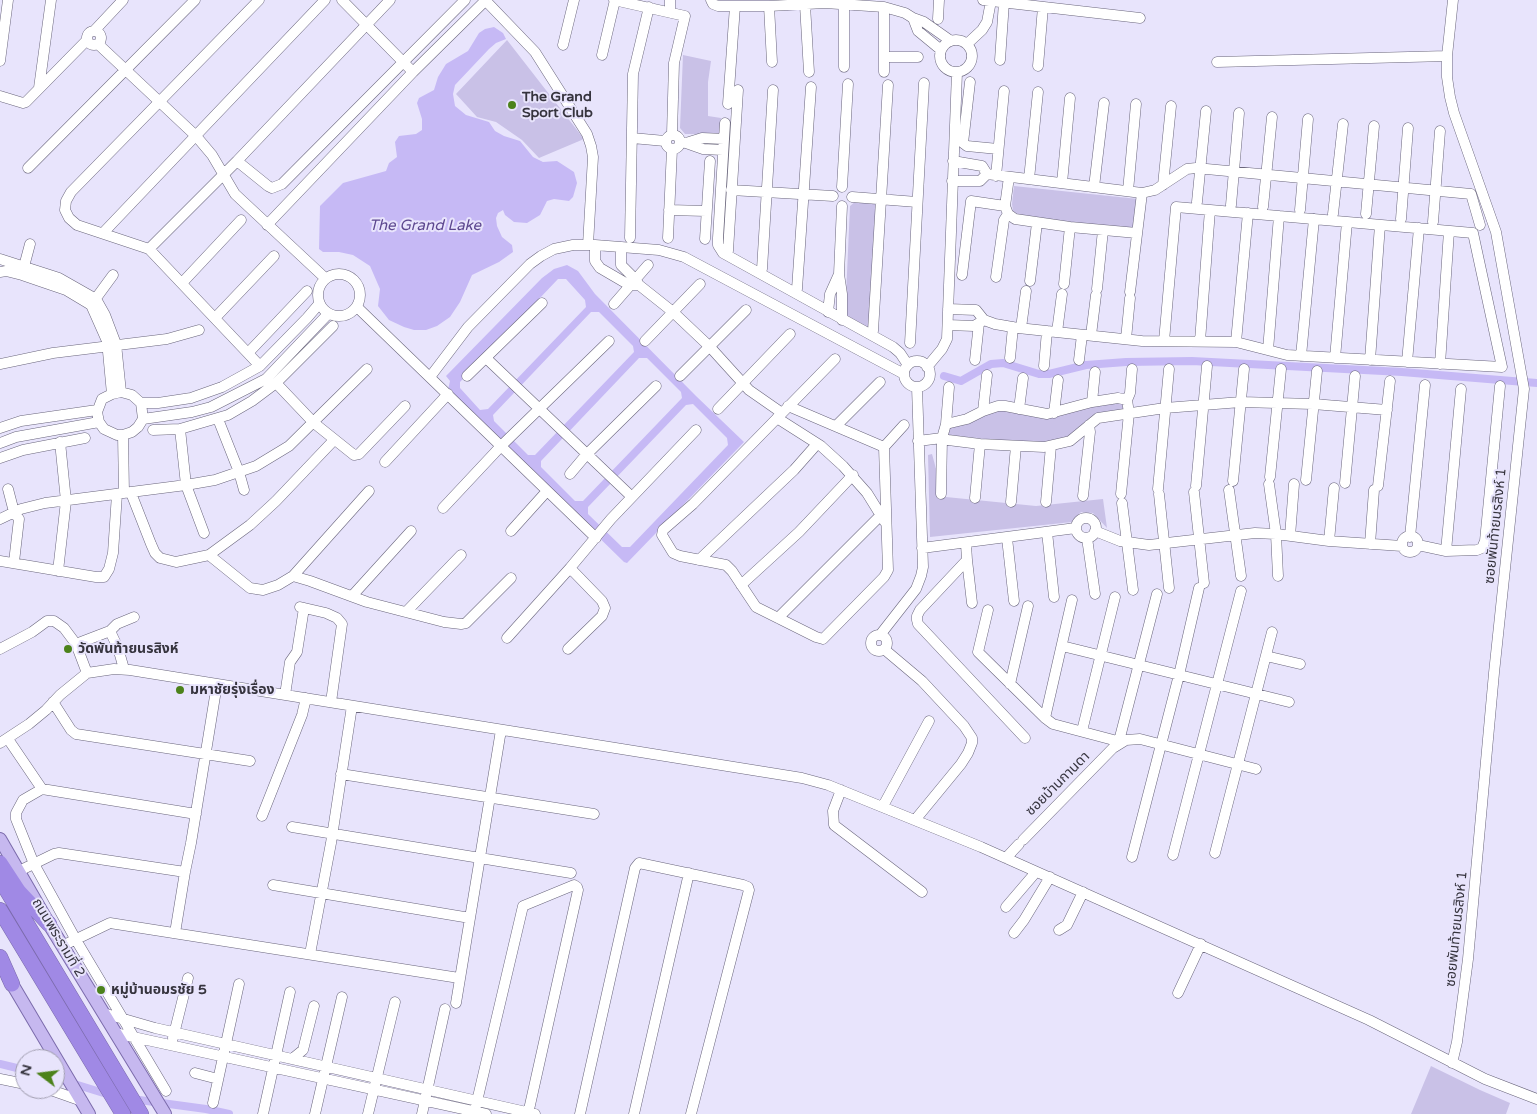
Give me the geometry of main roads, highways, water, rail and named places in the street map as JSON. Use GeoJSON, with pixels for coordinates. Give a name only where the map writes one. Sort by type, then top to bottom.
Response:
{"type":"FeatureCollection","features":[{"type":"Feature","properties":{"kind":"highway"},"geometry":{"type":"LineString","coordinates":[[0,863],[19,892],[49,924]]}},
{"type":"Feature","properties":{"kind":"highway"},"geometry":{"type":"LineString","coordinates":[[0,879],[134,1112]]}},
{"type":"Feature","properties":{"kind":"highway","name":"ถนนพระรามที่ 2"},"geometry":{"type":"LineString","coordinates":[[0,884],[116,1075],[134,1112]]}},
{"type":"Feature","properties":{"kind":"highway"},"geometry":{"type":"LineString","coordinates":[[0,910],[134,1112]]}},
{"type":"Feature","properties":{"kind":"highway"},"geometry":{"type":"LineString","coordinates":[[0,929],[109,1111]]}},
{"type":"Feature","properties":{"kind":"highway"},"geometry":{"type":"LineString","coordinates":[[0,957],[12,984]]}},
{"type":"Feature","properties":{"kind":"main road","name":"ถนนพระรามที่ 2"},"geometry":{"type":"LineString","coordinates":[[0,839],[62,946],[165,1114]]}},
{"type":"Feature","properties":{"kind":"main road"},"geometry":{"type":"LineString","coordinates":[[0,964],[89,1114]]}},
{"type":"Feature","properties":{"kind":"water","name":"The Grand Lake"},"geometry":{"type":"Polygon","coordinates":[[[494,27],[503,33],[506,39],[496,43],[489,49],[455,85],[453,94],[455,106],[466,115],[489,122],[495,131],[504,136],[520,141],[533,157],[543,162],[557,161],[574,172],[577,183],[573,197],[569,201],[554,199],[547,201],[540,215],[527,223],[514,222],[505,215],[503,210],[498,213],[496,218],[497,226],[502,237],[512,245],[513,252],[499,262],[472,275],[460,302],[450,317],[437,326],[426,330],[414,330],[389,320],[378,306],[380,289],[370,266],[353,255],[339,252],[323,252],[319,249],[320,206],[343,183],[386,171],[389,163],[397,157],[395,142],[399,136],[416,134],[422,130],[422,119],[417,103],[419,98],[434,90],[438,77],[446,64],[468,51],[479,33],[494,27]]]}},
{"type":"Feature","properties":{"kind":"water"},"geometry":{"type":"Polygon","coordinates":[[[567,265],[578,271],[595,294],[744,442],[627,563],[448,390],[450,381],[446,376],[542,278],[554,269],[567,265]],[[558,279],[460,382],[460,388],[480,410],[488,409],[586,307],[585,300],[566,279],[558,279]],[[591,312],[493,415],[494,421],[528,455],[535,455],[634,352],[633,346],[599,312],[591,312]],[[639,358],[541,461],[541,467],[575,501],[583,501],[682,398],[681,392],[647,358],[639,358]],[[693,404],[686,405],[588,507],[588,514],[622,547],[630,547],[728,445],[727,438],[693,404]]]}},
{"type":"Feature","properties":{"kind":"waterway"},"geometry":{"type":"LineString","coordinates":[[944,376],[961,381],[991,364],[1003,363],[1039,374],[1049,374],[1086,365],[1192,361],[1402,372],[1537,383]]}},
{"type":"Feature","properties":{"kind":"waterway"},"geometry":{"type":"LineString","coordinates":[[0,1064],[15,1068]]}},
{"type":"Feature","properties":{"kind":"waterway"},"geometry":{"type":"LineString","coordinates":[[65,1081],[110,1095]]}},
{"type":"Feature","properties":{"kind":"waterway"},"geometry":{"type":"LineString","coordinates":[[132,1099],[229,1114]]}},
{"type":"Feature","properties":{"kind":"place","name":"The Grand Sport Club"},"geometry":{"type":"Point","coordinates":[512,105]}},
{"type":"Feature","properties":{"kind":"place","name":"วัดพันท้ายนรสิงห์"},"geometry":{"type":"Point","coordinates":[68,649]}},
{"type":"Feature","properties":{"kind":"place","name":"มหาชัยรุ่งเรื่อง"},"geometry":{"type":"Point","coordinates":[180,690]}},
{"type":"Feature","properties":{"kind":"place","name":"หมู่บ้านอมรชัย 5"},"geometry":{"type":"Point","coordinates":[101,990]}}]}
